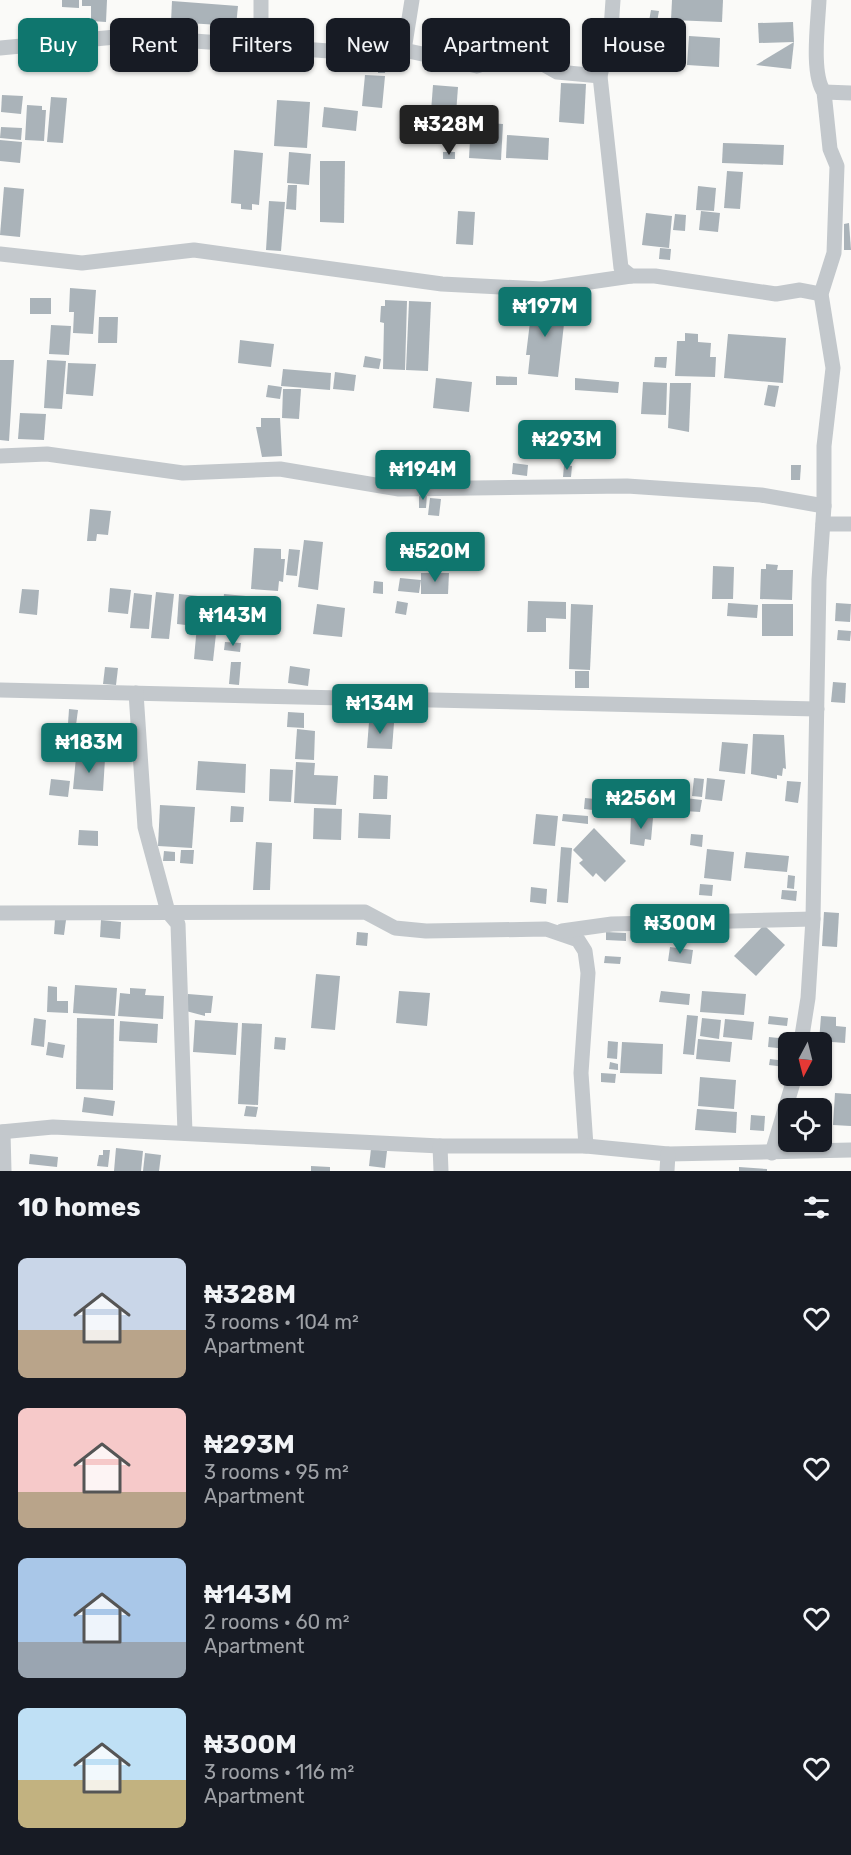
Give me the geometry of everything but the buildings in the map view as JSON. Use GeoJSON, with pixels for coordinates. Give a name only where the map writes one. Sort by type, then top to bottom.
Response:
{"type":"FeatureCollection","features":[{"type":"Feature","properties":{"kind":"street"},"geometry":{"type":"LineString","coordinates":[[261,0],[261,18]]}},
{"type":"Feature","properties":{"kind":"street"},"geometry":{"type":"LineString","coordinates":[[409,18],[412,0]]}},
{"type":"Feature","properties":{"kind":"street"},"geometry":{"type":"LineString","coordinates":[[613,0],[611,29],[600,75],[617,254],[621,268],[631,276]]}},
{"type":"Feature","properties":{"kind":"street"},"geometry":{"type":"LineString","coordinates":[[803,1032],[808,998],[813,919],[824,446],[833,368],[821,294],[834,254],[837,166],[830,150],[824,92],[819,86],[817,56],[819,0]]}},
{"type":"Feature","properties":{"kind":"street"},"geometry":{"type":"LineString","coordinates":[[0,48],[126,36],[210,43]]}},
{"type":"Feature","properties":{"kind":"street"},"geometry":{"type":"LineString","coordinates":[[410,51],[477,66],[520,51],[557,72],[600,75]]}},
{"type":"Feature","properties":{"kind":"street"},"geometry":{"type":"LineString","coordinates":[[824,92],[851,93]]}},
{"type":"Feature","properties":{"kind":"street"},"geometry":{"type":"LineString","coordinates":[[0,254],[82,263],[194,250],[442,284],[542,289],[631,276],[655,276],[777,294],[800,290],[821,294]]}},
{"type":"Feature","properties":{"kind":"street"},"geometry":{"type":"LineString","coordinates":[[0,456],[47,454],[183,473],[280,469],[399,489],[627,486],[761,495],[824,506]]}},
{"type":"Feature","properties":{"kind":"street"},"geometry":{"type":"LineString","coordinates":[[823,524],[851,524]]}},
{"type":"Feature","properties":{"kind":"street"},"geometry":{"type":"LineString","coordinates":[[0,690],[817,709]]}},
{"type":"Feature","properties":{"kind":"street"},"geometry":{"type":"LineString","coordinates":[[136,693],[145,827],[168,912],[178,924],[185,1133]]}},
{"type":"Feature","properties":{"kind":"street"},"geometry":{"type":"LineString","coordinates":[[0,913],[365,912],[395,928],[426,931],[546,929],[558,932],[578,940],[585,951],[588,973],[587,1015],[581,1073],[586,1146]]}},
{"type":"Feature","properties":{"kind":"street"},"geometry":{"type":"LineString","coordinates":[[558,932],[612,924],[813,919]]}},
{"type":"Feature","properties":{"kind":"street"},"geometry":{"type":"LineString","coordinates":[[772,1153],[792,1086]]}},
{"type":"Feature","properties":{"kind":"street"},"geometry":{"type":"LineString","coordinates":[[4,1171],[2,1132],[53,1127],[440,1146],[586,1146],[668,1154],[723,1151],[772,1153],[851,1149]]}},
{"type":"Feature","properties":{"kind":"street"},"geometry":{"type":"LineString","coordinates":[[440,1146],[441,1171]]}},
{"type":"Feature","properties":{"kind":"street"},"geometry":{"type":"LineString","coordinates":[[667,1171],[668,1154]]}}]}
